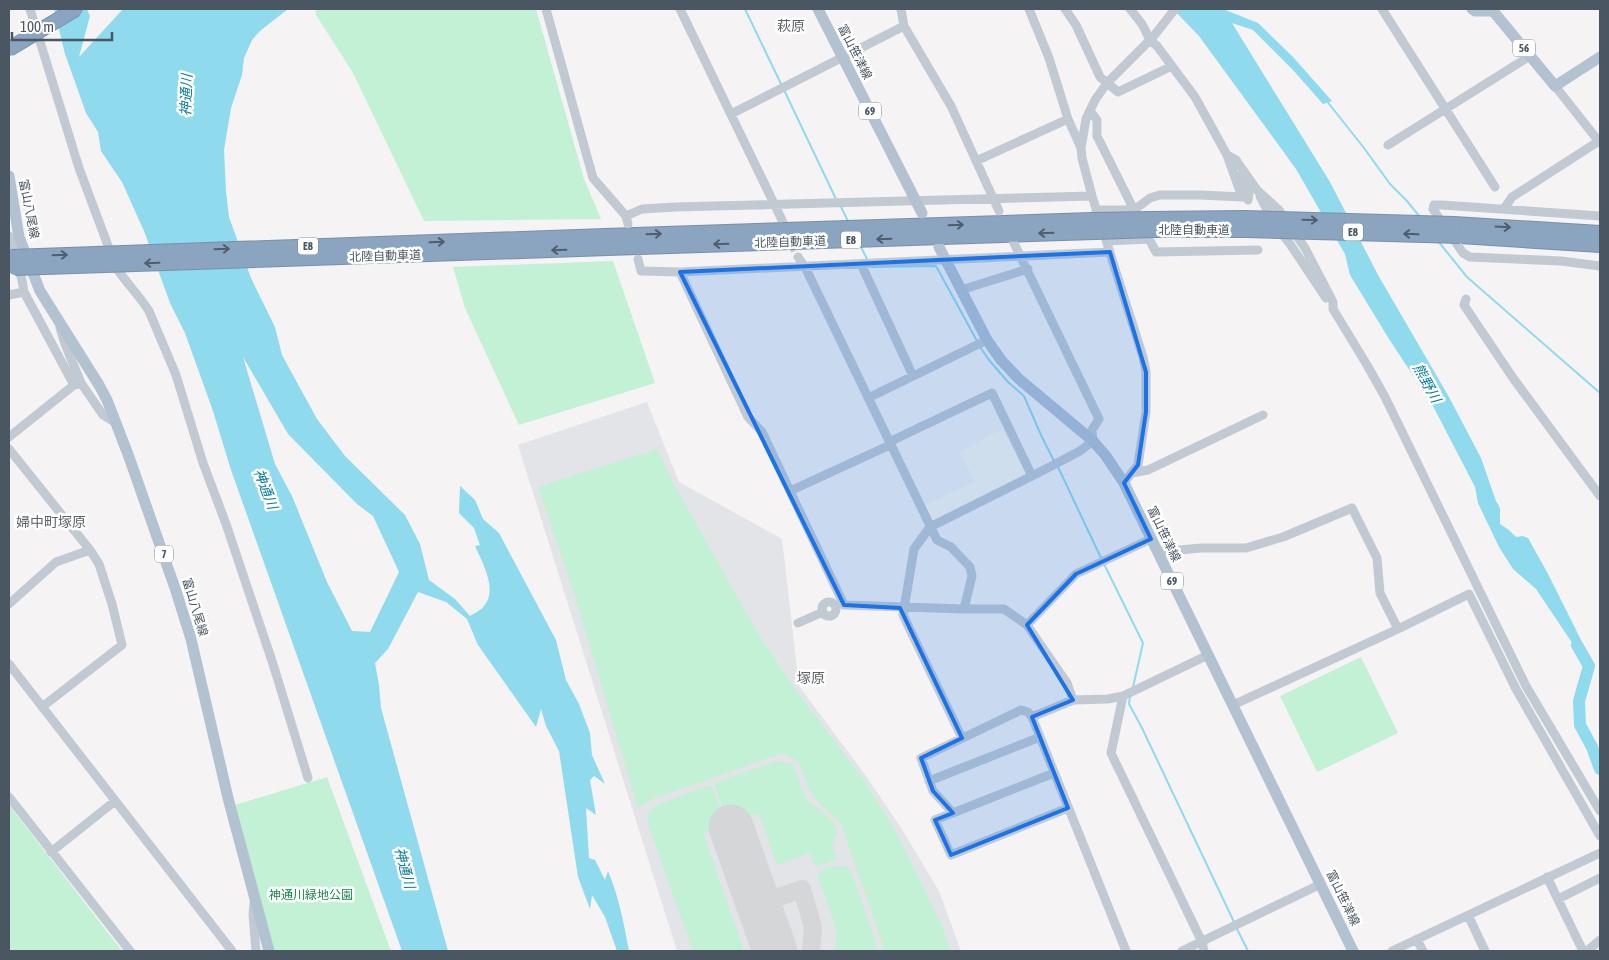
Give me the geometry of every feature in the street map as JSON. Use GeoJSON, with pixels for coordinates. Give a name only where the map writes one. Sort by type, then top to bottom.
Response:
{"type":"FeatureCollection","features":[{"type":"Feature","properties":{"kind":"highway"},"geometry":{"type":"LineString","coordinates":[[9,39],[59,9]]}},
{"type":"Feature","properties":{"kind":"highway"},"geometry":{"type":"LineString","coordinates":[[9,49],[76,9]]}},
{"type":"Feature","properties":{"kind":"highway","name":"北陸自動車道"},"geometry":{"type":"LineString","coordinates":[[11,262],[606,242],[1094,220],[1151,229],[1245,224],[1600,233]]}},
{"type":"Feature","properties":{"kind":"highway","name":"北陸自動車道"},"geometry":{"type":"LineString","coordinates":[[1457,230],[1600,245]]}},
{"type":"Feature","properties":{"kind":"main road","name":"富山笹津線"},"geometry":{"type":"LineString","coordinates":[[818,9],[922,214]]}},
{"type":"Feature","properties":{"kind":"main road","name":"56"},"geometry":{"type":"LineString","coordinates":[[1472,9],[1475,11],[1492,10],[1555,86]]}},
{"type":"Feature","properties":{"kind":"main road"},"geometry":{"type":"LineString","coordinates":[[1555,86],[1600,57]]}},
{"type":"Feature","properties":{"kind":"main road","name":"富山八尾線"},"geometry":{"type":"LineString","coordinates":[[9,176],[19,236],[40,291],[107,400],[151,518],[191,638],[228,798],[269,951]]}},
{"type":"Feature","properties":{"kind":"main road","name":"富山笹津線"},"geometry":{"type":"LineString","coordinates":[[939,247],[987,340],[1001,360],[1019,379],[1092,441],[1106,456],[1124,483],[1353,951]]}},
{"type":"Feature","properties":{"kind":"street"},"geometry":{"type":"LineString","coordinates":[[30,9],[79,168],[116,267],[149,311],[176,375],[203,463],[226,524],[273,664],[308,778]]}},
{"type":"Feature","properties":{"kind":"street"},"geometry":{"type":"LineString","coordinates":[[546,9],[594,178],[627,220],[642,209],[675,207],[1092,196]]}},
{"type":"Feature","properties":{"kind":"street"},"geometry":{"type":"LineString","coordinates":[[680,9],[781,218]]}},
{"type":"Feature","properties":{"kind":"street"},"geometry":{"type":"LineString","coordinates":[[901,9],[904,26],[951,106],[999,211]]}},
{"type":"Feature","properties":{"kind":"street"},"geometry":{"type":"LineString","coordinates":[[1029,9],[1049,58],[1068,120],[1081,148]]}},
{"type":"Feature","properties":{"kind":"street"},"geometry":{"type":"LineString","coordinates":[[1066,9],[1076,25],[1100,78],[1118,92],[1172,66]]}},
{"type":"Feature","properties":{"kind":"street"},"geometry":{"type":"LineString","coordinates":[[1094,220],[1134,210],[1150,198],[1160,196],[1242,197],[1227,155],[1194,97],[1130,9]]}},
{"type":"Feature","properties":{"kind":"street"},"geometry":{"type":"LineString","coordinates":[[1124,483],[1138,465],[1146,412],[1146,372],[1107,241],[1094,220],[1092,196],[1081,148],[1086,119],[1095,100],[1107,82],[1151,38],[1175,9]]}},
{"type":"Feature","properties":{"kind":"street"},"geometry":{"type":"LineString","coordinates":[[1382,9],[1495,187]]}},
{"type":"Feature","properties":{"kind":"street"},"geometry":{"type":"LineString","coordinates":[[731,114],[904,26]]}},
{"type":"Feature","properties":{"kind":"street"},"geometry":{"type":"LineString","coordinates":[[1388,145],[1530,56]]}},
{"type":"Feature","properties":{"kind":"street"},"geometry":{"type":"LineString","coordinates":[[1504,209],[1512,197],[1600,142],[1555,86]]}},
{"type":"Feature","properties":{"kind":"street"},"geometry":{"type":"LineString","coordinates":[[1090,111],[1096,120],[1097,136],[1134,210],[1151,229],[1156,252],[1258,250]]}},
{"type":"Feature","properties":{"kind":"street"},"geometry":{"type":"LineString","coordinates":[[976,161],[1068,120]]}},
{"type":"Feature","properties":{"kind":"street"},"geometry":{"type":"LineString","coordinates":[[1227,155],[1236,160],[1257,190],[1279,210],[1306,248],[1333,302],[1333,309],[1385,397],[1526,686],[1600,811]]}},
{"type":"Feature","properties":{"kind":"street"},"geometry":{"type":"LineString","coordinates":[[1234,175],[1242,178],[1249,194],[1248,200]]}},
{"type":"Feature","properties":{"kind":"street"},"geometry":{"type":"LineString","coordinates":[[1600,216],[1434,205],[1432,210],[1463,254],[1470,257],[1562,261],[1600,266]]}},
{"type":"Feature","properties":{"kind":"street"},"geometry":{"type":"LineString","coordinates":[[1107,241],[1151,229]]}},
{"type":"Feature","properties":{"kind":"street"},"geometry":{"type":"LineString","coordinates":[[9,236],[24,292],[78,384],[103,414],[116,423]]}},
{"type":"Feature","properties":{"kind":"street"},"geometry":{"type":"LineString","coordinates":[[962,738],[903,615],[914,549],[930,527],[1080,451],[1092,441],[1092,430],[1099,419],[1014,241]]}},
{"type":"Feature","properties":{"kind":"street"},"geometry":{"type":"LineString","coordinates":[[638,259],[641,271],[680,272],[1110,252]]}},
{"type":"Feature","properties":{"kind":"street"},"geometry":{"type":"LineString","coordinates":[[798,257],[805,267],[937,540],[951,547],[970,567],[972,576],[964,609]]}},
{"type":"Feature","properties":{"kind":"street"},"geometry":{"type":"LineString","coordinates":[[861,264],[913,376]]}},
{"type":"Feature","properties":{"kind":"street"},"geometry":{"type":"LineString","coordinates":[[961,290],[1028,269]]}},
{"type":"Feature","properties":{"kind":"street"},"geometry":{"type":"LineString","coordinates":[[680,272],[748,417],[762,432],[790,491],[839,605]]}},
{"type":"Feature","properties":{"kind":"street"},"geometry":{"type":"LineString","coordinates":[[9,294],[24,292]]}},
{"type":"Feature","properties":{"kind":"street"},"geometry":{"type":"LineString","coordinates":[[1466,299],[1464,305],[1513,378],[1600,494]]}},
{"type":"Feature","properties":{"kind":"street"},"geometry":{"type":"LineString","coordinates":[[57,318],[78,384]]}},
{"type":"Feature","properties":{"kind":"street"},"geometry":{"type":"LineString","coordinates":[[868,398],[987,340]]}},
{"type":"Feature","properties":{"kind":"street"},"geometry":{"type":"LineString","coordinates":[[9,437],[78,384]]}},
{"type":"Feature","properties":{"kind":"street"},"geometry":{"type":"LineString","coordinates":[[790,491],[992,393],[1032,476]]}},
{"type":"Feature","properties":{"kind":"street"},"geometry":{"type":"LineString","coordinates":[[1132,472],[1148,470],[1263,414]]}},
{"type":"Feature","properties":{"kind":"street"},"geometry":{"type":"LineString","coordinates":[[9,449],[90,550],[99,564],[112,604],[122,645],[42,707]]}},
{"type":"Feature","properties":{"kind":"street"},"geometry":{"type":"LineString","coordinates":[[1158,552],[1201,548],[1246,548],[1283,537],[1352,508],[1377,558],[1380,593],[1398,629]]}},
{"type":"Feature","properties":{"kind":"street"},"geometry":{"type":"LineString","coordinates":[[1027,625],[1076,574],[1151,539]]}},
{"type":"Feature","properties":{"kind":"street"},"geometry":{"type":"LineString","coordinates":[[9,604],[56,562],[90,550]]}},
{"type":"Feature","properties":{"kind":"street"},"geometry":{"type":"LineString","coordinates":[[1233,705],[1469,594],[1516,689],[1600,836]]}},
{"type":"Feature","properties":{"kind":"street"},"geometry":{"type":"LineString","coordinates":[[798,623],[823,612],[827,602],[839,605],[903,608],[1004,609],[1027,625],[1067,683],[1074,700]]}},
{"type":"Feature","properties":{"kind":"street"},"geometry":{"type":"LineString","coordinates":[[1032,717],[1074,700],[1108,699],[1123,696],[1208,654]]}},
{"type":"Feature","properties":{"kind":"street"},"geometry":{"type":"LineString","coordinates":[[9,664],[232,951]]}},
{"type":"Feature","properties":{"kind":"street"},"geometry":{"type":"LineString","coordinates":[[1123,696],[1111,753],[1203,947]]}},
{"type":"Feature","properties":{"kind":"street"},"geometry":{"type":"LineString","coordinates":[[953,813],[933,791],[921,758],[1021,710],[1028,712],[1032,717],[1126,951]]}},
{"type":"Feature","properties":{"kind":"street"},"geometry":{"type":"LineString","coordinates":[[929,781],[1040,737]]}},
{"type":"Feature","properties":{"kind":"street"},"geometry":{"type":"LineString","coordinates":[[1054,773],[935,820],[951,854],[1068,808]]}},
{"type":"Feature","properties":{"kind":"street"},"geometry":{"type":"LineString","coordinates":[[9,798],[130,951]]}},
{"type":"Feature","properties":{"kind":"street"},"geometry":{"type":"LineString","coordinates":[[51,852],[115,801]]}},
{"type":"Feature","properties":{"kind":"street"},"geometry":{"type":"LineString","coordinates":[[1392,951],[1600,853]]}},
{"type":"Feature","properties":{"kind":"street"},"geometry":{"type":"LineString","coordinates":[[1547,877],[1585,951],[1600,940]]}},
{"type":"Feature","properties":{"kind":"street"},"geometry":{"type":"LineString","coordinates":[[1558,898],[1600,878]]}},
{"type":"Feature","properties":{"kind":"street"},"geometry":{"type":"LineString","coordinates":[[1182,951],[1203,947],[1321,884]]}},
{"type":"Feature","properties":{"kind":"street"},"geometry":{"type":"LineString","coordinates":[[254,900],[253,915],[256,951]]}},
{"type":"Feature","properties":{"kind":"street"},"geometry":{"type":"LineString","coordinates":[[1468,915],[1485,951]]}},
{"type":"Feature","properties":{"kind":"street"},"geometry":{"type":"LineString","coordinates":[[1417,940],[1423,951]]}},
{"type":"Feature","properties":{"kind":"highlighted area"},"geometry":{"type":"Polygon","coordinates":[[[1110,252],[1146,372],[1146,412],[1138,465],[1124,483],[1151,539],[1076,574],[1027,625],[1073,700],[1032,717],[1068,808],[951,855],[935,820],[953,813],[933,791],[921,758],[962,738],[900,608],[844,605],[680,272],[1110,252]]]}},
{"type":"Feature","properties":{"kind":"shaded area"},"geometry":{"type":"Polygon","coordinates":[[[647,402],[679,482],[782,539],[799,686],[866,776],[900,826],[939,891],[961,951],[677,951],[518,445],[647,402]]]}},
{"type":"Feature","properties":{"kind":"shaded area"},"geometry":{"type":"Polygon","coordinates":[[[1002,429],[1027,474],[932,522],[923,506],[975,481],[959,452],[1002,429]]]}},
{"type":"Feature","properties":{"kind":"green space"},"geometry":{"type":"Polygon","coordinates":[[[315,9],[536,9],[584,179],[601,219],[424,221],[353,73],[316,15],[315,9]]]}},
{"type":"Feature","properties":{"kind":"green space"},"geometry":{"type":"Polygon","coordinates":[[[613,261],[655,383],[519,425],[465,308],[453,267],[613,261]]]}},
{"type":"Feature","properties":{"kind":"green space"},"geometry":{"type":"Polygon","coordinates":[[[657,449],[674,484],[757,632],[795,689],[863,779],[894,828],[942,926],[950,951],[883,951],[882,942],[841,824],[816,799],[799,764],[789,756],[780,754],[650,800],[638,809],[575,596],[538,487],[657,449]]]}},
{"type":"Feature","properties":{"kind":"green space"},"geometry":{"type":"Polygon","coordinates":[[[1361,657],[1398,733],[1317,772],[1280,696],[1361,657]]]}},
{"type":"Feature","properties":{"kind":"green space"},"geometry":{"type":"Polygon","coordinates":[[[777,761],[792,764],[806,798],[834,823],[837,834],[832,845],[837,859],[815,867],[810,853],[777,865],[759,813],[729,824],[714,783],[777,761]]]}},
{"type":"Feature","properties":{"kind":"green space","name":"神通川緑地公園"},"geometry":{"type":"Polygon","coordinates":[[[327,777],[391,951],[269,951],[235,805],[327,777]]]}},
{"type":"Feature","properties":{"kind":"green space"},"geometry":{"type":"Polygon","coordinates":[[[710,785],[714,790],[726,825],[703,833],[744,951],[693,951],[649,827],[648,813],[657,805],[710,785]]]}},
{"type":"Feature","properties":{"kind":"green space"},"geometry":{"type":"Polygon","coordinates":[[[9,805],[122,951],[9,951],[9,805]]]}},
{"type":"Feature","properties":{"kind":"green space"},"geometry":{"type":"Polygon","coordinates":[[[847,867],[851,871],[875,940],[876,951],[835,951],[837,932],[817,874],[826,868],[847,867]]]}},
{"type":"Feature","properties":{"kind":"water","name":"神通川"},"geometry":{"type":"Polygon","coordinates":[[[54,9],[87,9],[90,16],[79,57],[123,9],[288,9],[260,31],[252,40],[244,58],[242,75],[231,108],[224,150],[229,217],[251,278],[275,327],[282,355],[317,419],[345,456],[405,515],[420,544],[429,580],[455,599],[470,616],[482,608],[488,600],[489,585],[488,576],[475,546],[480,545],[474,528],[459,513],[460,486],[475,500],[483,519],[499,533],[556,640],[566,680],[579,704],[590,733],[592,755],[605,784],[594,776],[590,780],[596,815],[586,808],[589,858],[595,860],[605,880],[608,871],[618,901],[629,951],[617,951],[605,917],[592,895],[590,909],[578,877],[559,751],[546,726],[541,709],[536,727],[478,645],[467,619],[446,602],[418,592],[388,649],[375,663],[381,708],[448,951],[402,951],[231,470],[213,411],[185,333],[170,303],[144,231],[122,182],[101,151],[98,132],[86,113],[65,54],[54,9]],[[243,357],[275,464],[292,496],[327,582],[352,631],[370,632],[399,572],[373,516],[357,504],[288,434],[243,357]]]}},
{"type":"Feature","properties":{"kind":"water"},"geometry":{"type":"Polygon","coordinates":[[[1173,9],[1223,9],[1258,23],[1293,57],[1332,101],[1323,104],[1293,70],[1253,30],[1232,23],[1330,182],[1378,275],[1449,397],[1481,458],[1500,508],[1500,524],[1516,537],[1523,536],[1528,538],[1591,660],[1583,659],[1536,589],[1513,569],[1499,547],[1478,503],[1475,487],[1433,406],[1350,275],[1345,254],[1296,169],[1199,36],[1173,9]]]}},
{"type":"Feature","properties":{"kind":"waterway"},"geometry":{"type":"LineString","coordinates":[[745,9],[782,86]]}},
{"type":"Feature","properties":{"kind":"waterway"},"geometry":{"type":"LineString","coordinates":[[784,90],[836,199]]}},
{"type":"Feature","properties":{"kind":"waterway"},"geometry":{"type":"LineString","coordinates":[[1326,100],[1390,184],[1420,217]]}},
{"type":"Feature","properties":{"kind":"waterway"},"geometry":{"type":"LineString","coordinates":[[840,205],[849,223]]}},
{"type":"Feature","properties":{"kind":"waterway"},"geometry":{"type":"LineString","coordinates":[[1438,241],[1467,277],[1600,393]]}},
{"type":"Feature","properties":{"kind":"waterway"},"geometry":{"type":"LineString","coordinates":[[860,245],[868,261]]}},
{"type":"Feature","properties":{"kind":"waterway"},"geometry":{"type":"LineString","coordinates":[[872,267],[936,266],[977,341]]}},
{"type":"Feature","properties":{"kind":"waterway"},"geometry":{"type":"LineString","coordinates":[[980,347],[1008,382],[1024,396],[1054,461]]}},
{"type":"Feature","properties":{"kind":"waterway"},"geometry":{"type":"LineString","coordinates":[[1058,467],[1101,558]]}},
{"type":"Feature","properties":{"kind":"waterway"},"geometry":{"type":"LineString","coordinates":[[1104,564],[1143,643],[1133,687]]}},
{"type":"Feature","properties":{"kind":"waterway","name":"熊野川"},"geometry":{"type":"LineString","coordinates":[[1577,645],[1589,666],[1579,701],[1580,725],[1592,747],[1600,769]]}},
{"type":"Feature","properties":{"kind":"waterway"},"geometry":{"type":"LineString","coordinates":[[1130,696],[1129,704],[1234,922]]}},
{"type":"Feature","properties":{"kind":"waterway"},"geometry":{"type":"LineString","coordinates":[[1237,929],[1248,951]]}},
{"type":"Feature","properties":{"kind":"taxiway"},"geometry":{"type":"LineString","coordinates":[[759,904],[802,889],[813,927],[811,951]]}},
{"type":"Feature","properties":{"kind":"runway"},"geometry":{"type":"LineString","coordinates":[[731,827],[775,951]]}},
{"type":"Feature","properties":{"kind":"tunnel"},"geometry":{"type":"LineString","coordinates":[[781,218],[798,257]]}},
{"type":"Feature","properties":{"kind":"district","name":"萩原"},"geometry":{"type":"Point","coordinates":[791,26]}},
{"type":"Feature","properties":{"kind":"district","name":"婦中町塚原"},"geometry":{"type":"Point","coordinates":[51,522]}},
{"type":"Feature","properties":{"kind":"district","name":"塚原"},"geometry":{"type":"Point","coordinates":[811,678]}}]}
